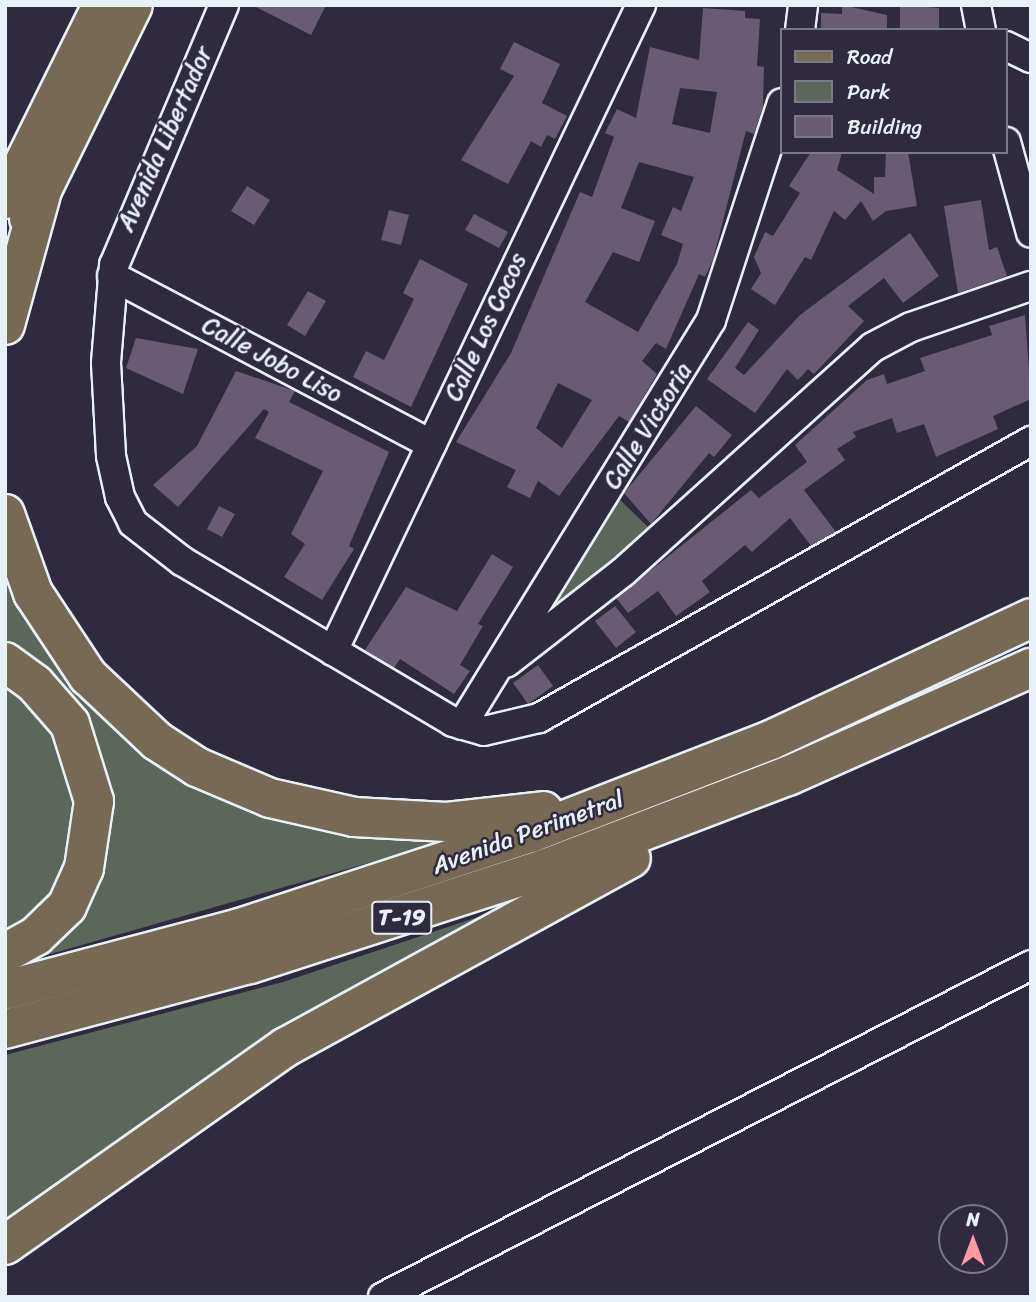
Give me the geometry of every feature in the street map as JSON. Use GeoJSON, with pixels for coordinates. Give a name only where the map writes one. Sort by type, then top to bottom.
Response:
{"type":"FeatureCollection","features":[{"type":"Feature","properties":{"kind":"highway"},"geometry":{"type":"LineString","coordinates":[[5,325],[17,189]]}},
{"type":"Feature","properties":{"kind":"highway"},"geometry":{"type":"LineString","coordinates":[[5,514],[33,593],[88,676],[157,741],[233,785],[321,811],[396,822],[509,817],[651,788]]}},
{"type":"Feature","properties":{"kind":"highway","name":"Avenida Perimetral"},"geometry":{"type":"LineString","coordinates":[[5,990],[383,885],[651,788],[819,719],[1031,618]]}},
{"type":"Feature","properties":{"kind":"highway"},"geometry":{"type":"LineString","coordinates":[[5,662],[36,684],[70,724],[94,800],[84,868],[67,906],[36,936],[5,953]]}},
{"type":"Feature","properties":{"kind":"highway","name":"Avenida Perimetral"},"geometry":{"type":"LineString","coordinates":[[5,1029],[395,921],[788,776],[1031,667]]}},
{"type":"Feature","properties":{"kind":"highway"},"geometry":{"type":"LineString","coordinates":[[5,1245],[286,1047],[788,776]]}},
{"type":"Feature","properties":{"kind":"main road"},"geometry":{"type":"LineString","coordinates":[[5,262],[17,189],[101,5]]}},
{"type":"Feature","properties":{"kind":"main road"},"geometry":{"type":"LineString","coordinates":[[17,189],[133,5]]}},
{"type":"Feature","properties":{"kind":"street","name":"Avenida Libertador"},"geometry":{"type":"LineString","coordinates":[[224,5],[121,237],[112,276],[107,421],[126,511],[182,561],[462,725]]}},
{"type":"Feature","properties":{"kind":"street","name":"Calle Los Cocos"},"geometry":{"type":"LineString","coordinates":[[333,651],[640,5]]}},
{"type":"Feature","properties":{"kind":"street"},"geometry":{"type":"LineString","coordinates":[[800,28],[803,5]]}},
{"type":"Feature","properties":{"kind":"street"},"geometry":{"type":"LineString","coordinates":[[976,5],[981,28]]}},
{"type":"Feature","properties":{"kind":"street"},"geometry":{"type":"LineString","coordinates":[[1008,47],[1031,58]]}},
{"type":"Feature","properties":{"kind":"street","name":"Calle Victoria"},"geometry":{"type":"LineString","coordinates":[[462,725],[711,320],[780,109]]}},
{"type":"Feature","properties":{"kind":"street"},"geometry":{"type":"LineString","coordinates":[[1008,149],[1031,233]]}},
{"type":"Feature","properties":{"kind":"street","name":"Calle Jobo Liso"},"geometry":{"type":"LineString","coordinates":[[112,276],[431,444]]}},
{"type":"Feature","properties":{"kind":"street"},"geometry":{"type":"LineString","coordinates":[[493,674],[623,572],[873,347],[911,327],[1031,286]]}},
{"type":"Feature","properties":{"kind":"street"},"geometry":{"type":"LineString","coordinates":[[462,725],[508,729],[539,718],[1031,441]]}},
{"type":"Feature","properties":{"kind":"street"},"geometry":{"type":"LineString","coordinates":[[383,1297],[1031,965]]}},
{"type":"Feature","properties":{"kind":"green space"},"geometry":{"type":"Polygon","coordinates":[[[617,497],[652,531],[549,617],[545,614],[617,497]]]}},
{"type":"Feature","properties":{"kind":"green space"},"geometry":{"type":"Polygon","coordinates":[[[5,548],[151,749],[459,837],[5,967],[23,955],[104,801],[5,651],[5,548]]]}},
{"type":"Feature","properties":{"kind":"green space"},"geometry":{"type":"Polygon","coordinates":[[[5,673],[79,769],[68,884],[5,942],[5,673]]]}},
{"type":"Feature","properties":{"kind":"green space"},"geometry":{"type":"Polygon","coordinates":[[[517,904],[5,1232],[5,1055],[283,982],[517,904]]]}},
{"type":"Feature","properties":{"kind":"building"},"geometry":{"type":"Polygon","coordinates":[[[252,5],[326,5],[311,35],[252,5]]]}},
{"type":"Feature","properties":{"kind":"building"},"geometry":{"type":"Polygon","coordinates":[[[842,5],[887,15],[887,28],[821,28],[821,13],[842,14],[842,5]]]}},
{"type":"Feature","properties":{"kind":"building"},"geometry":{"type":"Polygon","coordinates":[[[900,5],[939,8],[939,28],[900,28],[900,5]]]}},
{"type":"Feature","properties":{"kind":"building"},"geometry":{"type":"Polygon","coordinates":[[[703,8],[745,11],[745,18],[760,19],[757,66],[764,67],[763,107],[754,134],[746,131],[713,260],[705,277],[699,274],[666,349],[656,343],[642,361],[657,374],[629,422],[619,416],[559,496],[538,481],[530,498],[507,487],[516,470],[456,442],[511,353],[580,192],[592,197],[614,137],[605,133],[617,109],[636,118],[650,47],[699,60],[703,8]],[[680,88],[672,124],[710,133],[717,92],[680,88]],[[639,162],[621,208],[655,221],[639,262],[613,252],[585,302],[638,332],[677,264],[683,244],[661,235],[673,207],[681,211],[694,177],[639,162]],[[558,383],[536,428],[562,448],[592,400],[558,383]]]}},
{"type":"Feature","properties":{"kind":"building"},"geometry":{"type":"Polygon","coordinates":[[[514,42],[560,64],[542,103],[567,116],[555,139],[547,135],[541,147],[531,141],[508,184],[461,160],[514,76],[500,69],[514,42]]]}},
{"type":"Feature","properties":{"kind":"building"},"geometry":{"type":"Polygon","coordinates":[[[810,154],[841,154],[837,170],[874,194],[874,177],[885,177],[886,154],[908,154],[917,206],[886,211],[873,221],[861,201],[845,220],[834,211],[811,260],[805,257],[775,305],[751,289],[761,273],[754,257],[765,232],[773,236],[800,193],[789,186],[810,154]]]}},
{"type":"Feature","properties":{"kind":"building"},"geometry":{"type":"Polygon","coordinates":[[[247,186],[270,200],[254,225],[231,211],[247,186]]]}},
{"type":"Feature","properties":{"kind":"building"},"geometry":{"type":"Polygon","coordinates":[[[981,200],[989,250],[997,247],[1007,276],[958,293],[944,206],[981,200]]]}},
{"type":"Feature","properties":{"kind":"building"},"geometry":{"type":"Polygon","coordinates":[[[389,210],[409,215],[401,245],[381,240],[389,210]]]}},
{"type":"Feature","properties":{"kind":"building"},"geometry":{"type":"Polygon","coordinates":[[[474,214],[508,232],[499,248],[465,230],[474,214]]]}},
{"type":"Feature","properties":{"kind":"building"},"geometry":{"type":"Polygon","coordinates":[[[910,233],[939,276],[903,303],[884,278],[848,306],[864,321],[814,374],[808,369],[798,380],[787,369],[755,413],[707,379],[748,322],[759,330],[735,368],[744,375],[800,315],[910,233]]]}},
{"type":"Feature","properties":{"kind":"building"},"geometry":{"type":"Polygon","coordinates":[[[420,259],[468,284],[411,407],[353,377],[366,351],[384,360],[414,299],[403,293],[420,259]]]}},
{"type":"Feature","properties":{"kind":"building"},"geometry":{"type":"Polygon","coordinates":[[[308,291],[326,301],[305,336],[287,325],[308,291]]]}},
{"type":"Feature","properties":{"kind":"building"},"geometry":{"type":"Polygon","coordinates":[[[1025,315],[1031,399],[993,416],[998,429],[936,457],[924,424],[897,433],[892,418],[853,432],[856,437],[837,449],[845,460],[804,490],[836,532],[811,546],[790,518],[752,552],[745,545],[702,581],[710,592],[676,616],[658,591],[628,613],[616,598],[751,490],[759,498],[807,462],[795,445],[867,380],[884,374],[887,384],[925,371],[920,358],[992,335],[989,326],[1025,315]]]}},
{"type":"Feature","properties":{"kind":"building"},"geometry":{"type":"Polygon","coordinates":[[[136,338],[198,349],[183,394],[126,368],[136,338]]]}},
{"type":"Feature","properties":{"kind":"building"},"geometry":{"type":"Polygon","coordinates":[[[236,371],[295,391],[289,402],[389,452],[349,546],[354,549],[322,600],[284,577],[305,544],[291,534],[323,471],[255,438],[269,412],[264,409],[178,507],[153,485],[197,446],[236,371]]]}},
{"type":"Feature","properties":{"kind":"building"},"geometry":{"type":"Polygon","coordinates":[[[696,406],[732,435],[714,457],[709,453],[651,524],[624,493],[696,406]]]}},
{"type":"Feature","properties":{"kind":"building"},"geometry":{"type":"Polygon","coordinates":[[[219,506],[235,514],[222,537],[207,529],[219,506]]]}},
{"type":"Feature","properties":{"kind":"building"},"geometry":{"type":"Polygon","coordinates":[[[492,554],[513,567],[478,624],[483,626],[460,665],[470,671],[454,694],[400,659],[394,668],[365,650],[406,587],[457,611],[492,554]]]}},
{"type":"Feature","properties":{"kind":"building"},"geometry":{"type":"Polygon","coordinates":[[[615,606],[636,632],[616,648],[595,621],[615,606]]]}},
{"type":"Feature","properties":{"kind":"building"},"geometry":{"type":"Polygon","coordinates":[[[538,665],[553,686],[528,704],[513,683],[538,665]]]}}]}
